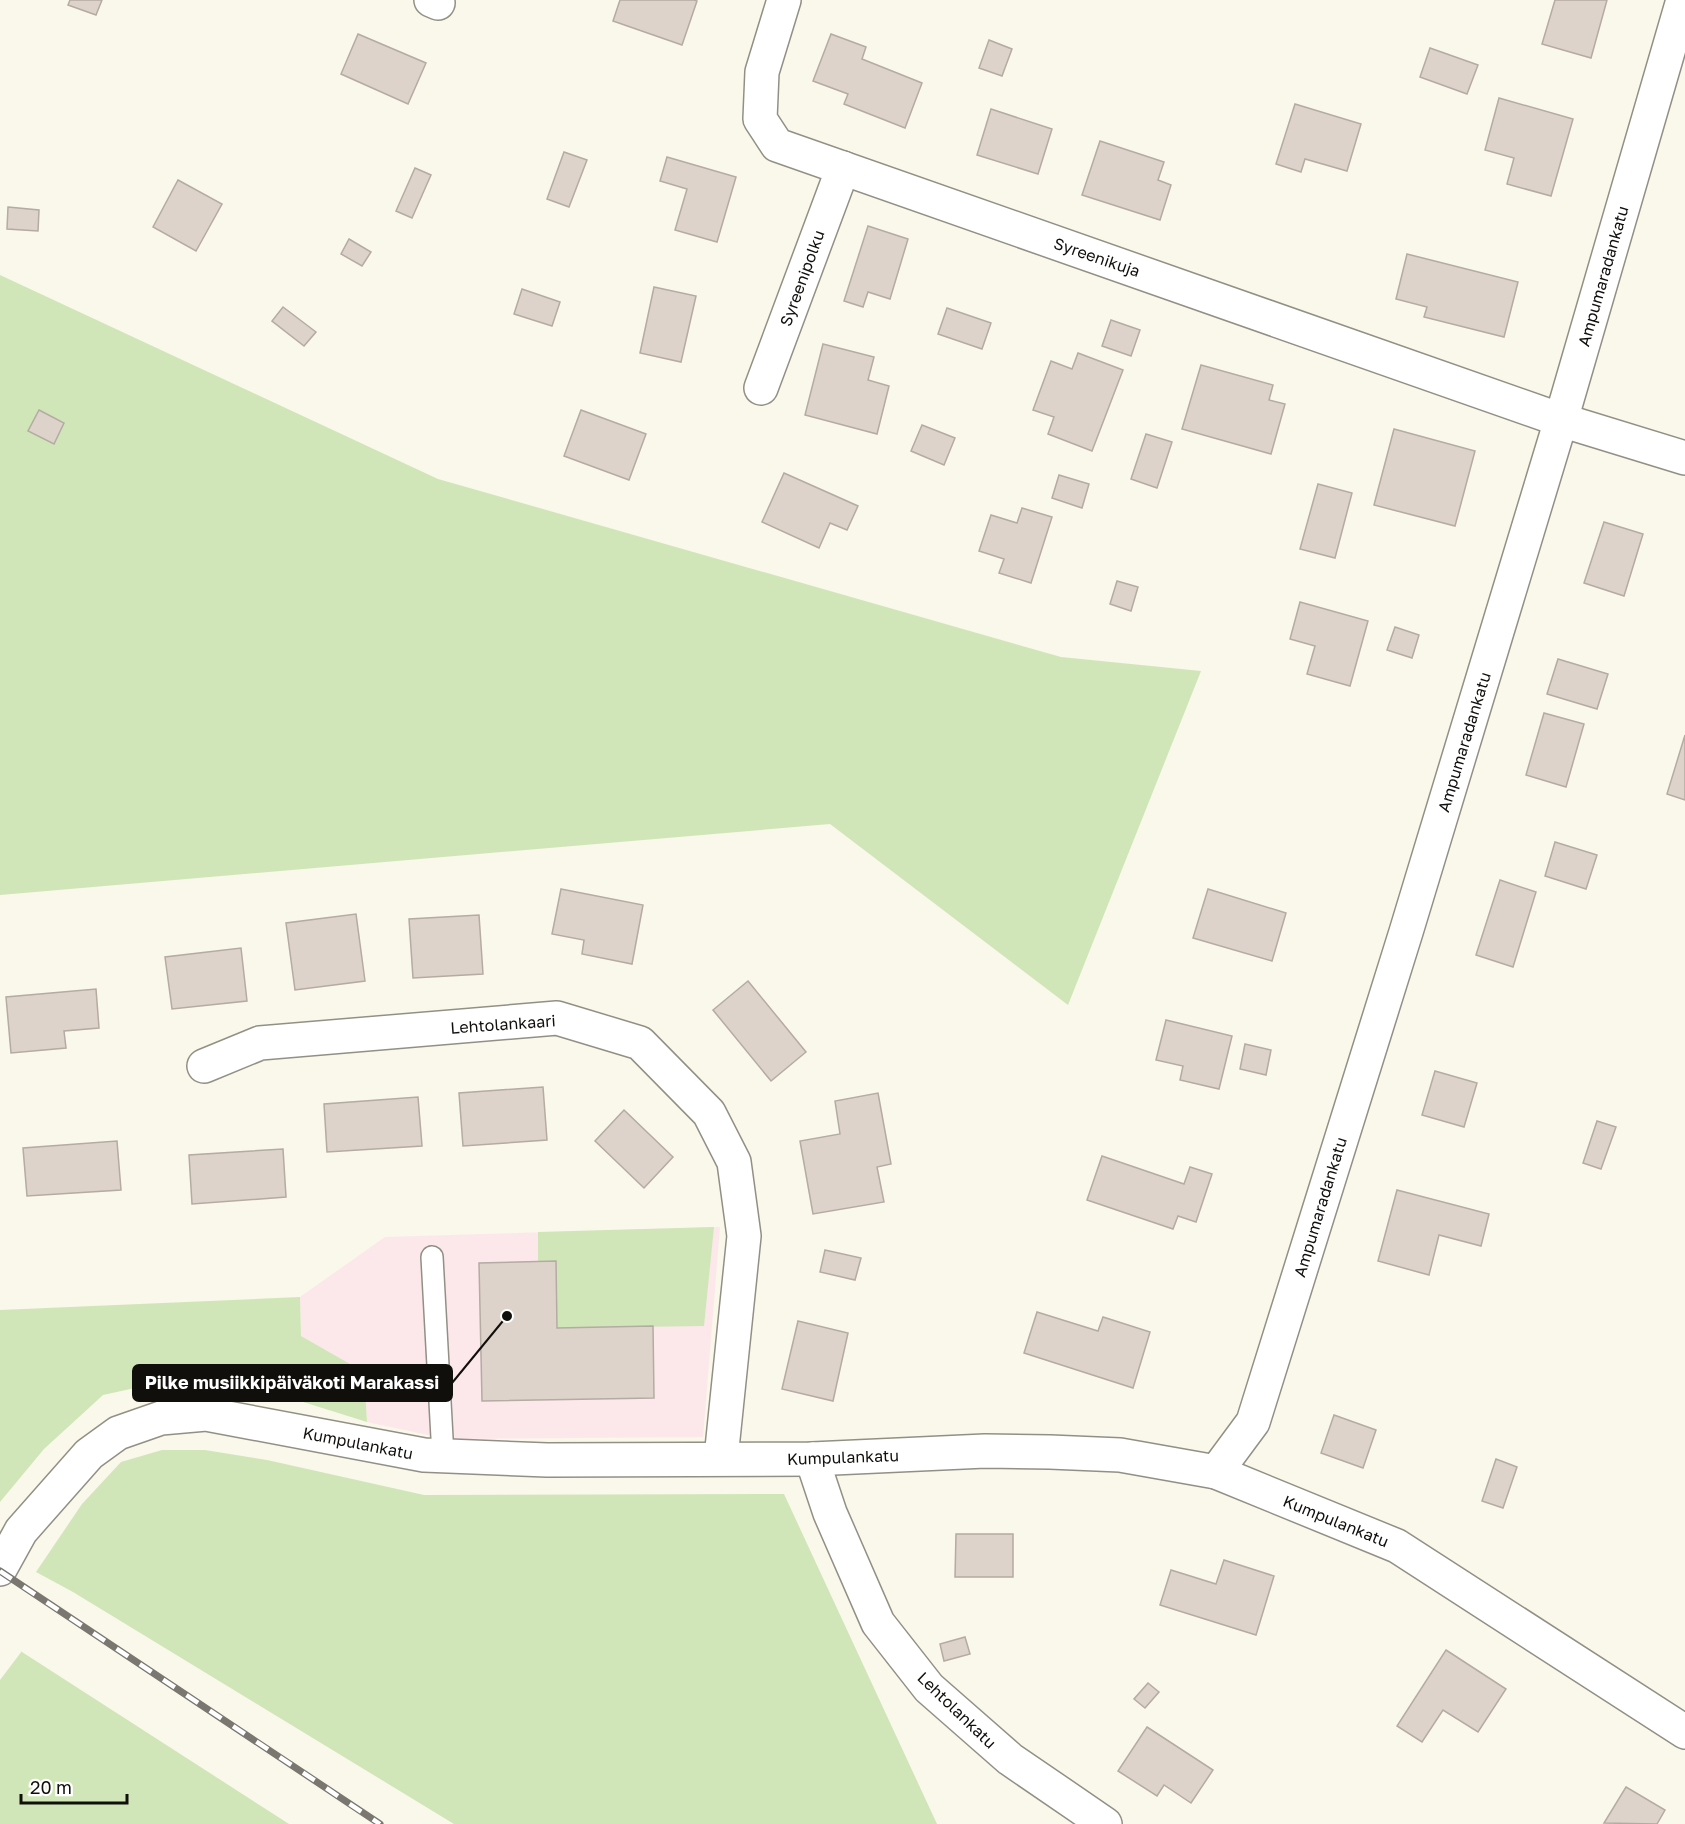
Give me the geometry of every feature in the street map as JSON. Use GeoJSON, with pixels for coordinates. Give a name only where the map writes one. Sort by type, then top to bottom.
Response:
{"type":"FeatureCollection","features":[{"type":"Feature","properties":{"kind":"street","name":"Syreenikuja"},"geometry":{"type":"LineString","coordinates":[[784,0],[762,72],[760,119],[777,145],[1561,420],[1685,458]]}},
{"type":"Feature","properties":{"kind":"street","name":"Ampumaradankatu"},"geometry":{"type":"LineString","coordinates":[[1216,1472],[1253,1422],[1403,944],[1561,420],[1683,0]]}},
{"type":"Feature","properties":{"kind":"street","name":"Syreenipolku"},"geometry":{"type":"LineString","coordinates":[[761,388],[843,168]]}},
{"type":"Feature","properties":{"kind":"street","name":"Lehtolankaari"},"geometry":{"type":"LineString","coordinates":[[204,1066],[260,1043],[557,1018],[640,1043],[709,1113],[734,1162],[744,1236],[721,1458]]}},
{"type":"Feature","properties":{"kind":"street","name":"Kumpulankatu"},"geometry":{"type":"LineString","coordinates":[[0,1569],[21,1531],[89,1454],[118,1433],[161,1418],[206,1414],[424,1455],[442,1456],[548,1460],[812,1459],[985,1451],[1120,1455],[1216,1472],[1397,1545],[1685,1732]]}},
{"type":"Feature","properties":{"kind":"street","name":"Lehtolankatu"},"geometry":{"type":"LineString","coordinates":[[812,1459],[830,1513],[878,1623],[929,1688],[1010,1759],[1105,1824]]}},
{"type":"Feature","properties":{"kind":"lane"},"geometry":{"type":"LineString","coordinates":[[432,1257],[442,1456]]}},
{"type":"Feature","properties":{"kind":"shaded area"},"geometry":{"type":"Polygon","coordinates":[[[720,1227],[703,1437],[447,1439],[367,1422],[364,1373],[301,1336],[300,1297],[385,1237],[720,1227]]]}},
{"type":"Feature","properties":{"kind":"green space"},"geometry":{"type":"Polygon","coordinates":[[[0,275],[438,479],[1061,657],[1201,671],[1068,1005],[830,824],[0,895],[0,275]]]}},
{"type":"Feature","properties":{"kind":"green space"},"geometry":{"type":"Polygon","coordinates":[[[714,1227],[704,1326],[557,1328],[556,1262],[538,1262],[538,1232],[714,1227]]]}},
{"type":"Feature","properties":{"kind":"green space"},"geometry":{"type":"Polygon","coordinates":[[[300,1297],[301,1336],[364,1372],[367,1422],[268,1391],[194,1375],[103,1395],[44,1449],[0,1502],[0,1310],[300,1297]]]}},
{"type":"Feature","properties":{"kind":"green space"},"geometry":{"type":"Polygon","coordinates":[[[162,1450],[205,1450],[267,1460],[424,1495],[784,1494],[937,1824],[454,1824],[73,1592],[36,1572],[82,1504],[121,1462],[162,1450]]]}},
{"type":"Feature","properties":{"kind":"green space"},"geometry":{"type":"Polygon","coordinates":[[[22,1651],[289,1824],[0,1824],[0,1680],[22,1651]]]}},
{"type":"Feature","properties":{"kind":"building"},"geometry":{"type":"Polygon","coordinates":[[[70,0],[102,0],[96,15],[68,5],[70,0]]]}},
{"type":"Feature","properties":{"kind":"building"},"geometry":{"type":"Polygon","coordinates":[[[620,0],[697,1],[682,45],[613,21],[620,0]]]}},
{"type":"Feature","properties":{"kind":"building"},"geometry":{"type":"Polygon","coordinates":[[[1555,0],[1607,0],[1591,58],[1542,44],[1555,0]]]}},
{"type":"Feature","properties":{"kind":"building"},"geometry":{"type":"Polygon","coordinates":[[[358,34],[426,63],[408,104],[341,74],[358,34]]]}},
{"type":"Feature","properties":{"kind":"building"},"geometry":{"type":"Polygon","coordinates":[[[831,34],[866,47],[862,59],[922,83],[905,128],[844,104],[848,94],[813,81],[831,34]]]}},
{"type":"Feature","properties":{"kind":"building"},"geometry":{"type":"Polygon","coordinates":[[[989,40],[1012,49],[1002,76],[979,68],[989,40]]]}},
{"type":"Feature","properties":{"kind":"building"},"geometry":{"type":"Polygon","coordinates":[[[1430,48],[1478,65],[1467,94],[1420,77],[1430,48]]]}},
{"type":"Feature","properties":{"kind":"building"},"geometry":{"type":"Polygon","coordinates":[[[1499,98],[1573,119],[1551,196],[1507,184],[1514,158],[1485,150],[1499,98]]]}},
{"type":"Feature","properties":{"kind":"building"},"geometry":{"type":"Polygon","coordinates":[[[1295,104],[1361,124],[1347,171],[1305,159],[1301,172],[1276,164],[1295,104]]]}},
{"type":"Feature","properties":{"kind":"building"},"geometry":{"type":"Polygon","coordinates":[[[991,109],[1052,129],[1038,174],[977,155],[991,109]]]}},
{"type":"Feature","properties":{"kind":"building"},"geometry":{"type":"Polygon","coordinates":[[[1100,141],[1164,162],[1158,180],[1171,185],[1160,220],[1082,195],[1100,141]]]}},
{"type":"Feature","properties":{"kind":"building"},"geometry":{"type":"Polygon","coordinates":[[[564,152],[587,160],[569,207],[547,199],[564,152]]]}},
{"type":"Feature","properties":{"kind":"building"},"geometry":{"type":"Polygon","coordinates":[[[667,157],[736,177],[717,242],[675,230],[687,189],[660,181],[667,157]]]}},
{"type":"Feature","properties":{"kind":"building"},"geometry":{"type":"Polygon","coordinates":[[[415,168],[431,175],[412,218],[396,211],[415,168]]]}},
{"type":"Feature","properties":{"kind":"building"},"geometry":{"type":"Polygon","coordinates":[[[178,180],[222,204],[196,251],[153,227],[178,180]]]}},
{"type":"Feature","properties":{"kind":"building"},"geometry":{"type":"Polygon","coordinates":[[[8,207],[39,210],[38,231],[7,229],[8,207]]]}},
{"type":"Feature","properties":{"kind":"building"},"geometry":{"type":"Polygon","coordinates":[[[868,226],[908,239],[890,299],[868,292],[863,307],[844,301],[868,226]]]}},
{"type":"Feature","properties":{"kind":"building"},"geometry":{"type":"Polygon","coordinates":[[[349,239],[371,252],[362,266],[341,254],[349,239]]]}},
{"type":"Feature","properties":{"kind":"building"},"geometry":{"type":"Polygon","coordinates":[[[1407,254],[1518,282],[1504,337],[1424,317],[1427,307],[1396,299],[1407,254]]]}},
{"type":"Feature","properties":{"kind":"building"},"geometry":{"type":"Polygon","coordinates":[[[654,287],[696,296],[681,362],[640,353],[654,287]]]}},
{"type":"Feature","properties":{"kind":"building"},"geometry":{"type":"Polygon","coordinates":[[[522,289],[560,302],[552,326],[514,314],[522,289]]]}},
{"type":"Feature","properties":{"kind":"building"},"geometry":{"type":"Polygon","coordinates":[[[283,307],[316,332],[304,346],[272,321],[283,307]]]}},
{"type":"Feature","properties":{"kind":"building"},"geometry":{"type":"Polygon","coordinates":[[[947,308],[991,323],[982,349],[938,334],[947,308]]]}},
{"type":"Feature","properties":{"kind":"building"},"geometry":{"type":"Polygon","coordinates":[[[1111,320],[1140,330],[1131,356],[1102,346],[1111,320]]]}},
{"type":"Feature","properties":{"kind":"building"},"geometry":{"type":"Polygon","coordinates":[[[823,344],[874,357],[868,380],[889,386],[877,434],[805,415],[823,344]]]}},
{"type":"Feature","properties":{"kind":"building"},"geometry":{"type":"Polygon","coordinates":[[[1078,353],[1123,370],[1092,451],[1048,434],[1054,417],[1033,410],[1051,361],[1072,369],[1078,353]]]}},
{"type":"Feature","properties":{"kind":"building"},"geometry":{"type":"Polygon","coordinates":[[[1201,365],[1273,385],[1269,400],[1285,404],[1271,454],[1182,429],[1201,365]]]}},
{"type":"Feature","properties":{"kind":"building"},"geometry":{"type":"Polygon","coordinates":[[[39,410],[64,423],[54,444],[28,431],[39,410]]]}},
{"type":"Feature","properties":{"kind":"building"},"geometry":{"type":"Polygon","coordinates":[[[581,410],[646,434],[629,480],[564,456],[581,410]]]}},
{"type":"Feature","properties":{"kind":"building"},"geometry":{"type":"Polygon","coordinates":[[[922,425],[955,438],[944,465],[911,451],[922,425]]]}},
{"type":"Feature","properties":{"kind":"building"},"geometry":{"type":"Polygon","coordinates":[[[1394,429],[1475,451],[1455,526],[1374,505],[1394,429]]]}},
{"type":"Feature","properties":{"kind":"building"},"geometry":{"type":"Polygon","coordinates":[[[1146,434],[1172,442],[1157,488],[1131,479],[1146,434]]]}},
{"type":"Feature","properties":{"kind":"building"},"geometry":{"type":"Polygon","coordinates":[[[784,473],[858,506],[847,530],[830,523],[819,548],[762,522],[784,473]]]}},
{"type":"Feature","properties":{"kind":"building"},"geometry":{"type":"Polygon","coordinates":[[[1059,475],[1089,484],[1082,508],[1052,498],[1059,475]]]}},
{"type":"Feature","properties":{"kind":"building"},"geometry":{"type":"Polygon","coordinates":[[[1318,484],[1352,493],[1335,558],[1300,549],[1318,484]]]}},
{"type":"Feature","properties":{"kind":"building"},"geometry":{"type":"Polygon","coordinates":[[[1022,508],[1052,517],[1031,583],[999,573],[1004,559],[979,551],[991,515],[1017,523],[1022,508]]]}},
{"type":"Feature","properties":{"kind":"building"},"geometry":{"type":"Polygon","coordinates":[[[1604,522],[1643,534],[1624,596],[1584,583],[1604,522]]]}},
{"type":"Feature","properties":{"kind":"building"},"geometry":{"type":"Polygon","coordinates":[[[1117,581],[1138,587],[1131,611],[1110,604],[1117,581]]]}},
{"type":"Feature","properties":{"kind":"building"},"geometry":{"type":"Polygon","coordinates":[[[1300,602],[1368,621],[1350,686],[1307,674],[1315,646],[1290,639],[1300,602]]]}},
{"type":"Feature","properties":{"kind":"building"},"geometry":{"type":"Polygon","coordinates":[[[1395,627],[1419,635],[1412,658],[1387,650],[1395,627]]]}},
{"type":"Feature","properties":{"kind":"building"},"geometry":{"type":"Polygon","coordinates":[[[1558,659],[1608,674],[1597,709],[1547,694],[1558,659]]]}},
{"type":"Feature","properties":{"kind":"building"},"geometry":{"type":"Polygon","coordinates":[[[1544,713],[1584,724],[1566,787],[1526,775],[1544,713]]]}},
{"type":"Feature","properties":{"kind":"building"},"geometry":{"type":"Polygon","coordinates":[[[1685,735],[1685,800],[1667,794],[1685,735]]]}},
{"type":"Feature","properties":{"kind":"building"},"geometry":{"type":"Polygon","coordinates":[[[1555,842],[1597,855],[1586,889],[1545,876],[1555,842]]]}},
{"type":"Feature","properties":{"kind":"building"},"geometry":{"type":"Polygon","coordinates":[[[1500,880],[1536,892],[1513,967],[1476,955],[1500,880]]]}},
{"type":"Feature","properties":{"kind":"building"},"geometry":{"type":"Polygon","coordinates":[[[561,889],[643,905],[632,964],[582,954],[584,940],[552,934],[561,889]]]}},
{"type":"Feature","properties":{"kind":"building"},"geometry":{"type":"Polygon","coordinates":[[[1208,889],[1286,913],[1272,961],[1193,938],[1208,889]]]}},
{"type":"Feature","properties":{"kind":"building"},"geometry":{"type":"Polygon","coordinates":[[[356,914],[365,981],[295,990],[286,923],[356,914]]]}},
{"type":"Feature","properties":{"kind":"building"},"geometry":{"type":"Polygon","coordinates":[[[479,915],[483,974],[413,978],[409,919],[479,915]]]}},
{"type":"Feature","properties":{"kind":"building"},"geometry":{"type":"Polygon","coordinates":[[[241,948],[247,1001],[172,1009],[165,957],[241,948]]]}},
{"type":"Feature","properties":{"kind":"building"},"geometry":{"type":"Polygon","coordinates":[[[748,981],[806,1052],[771,1081],[713,1010],[748,981]]]}},
{"type":"Feature","properties":{"kind":"building"},"geometry":{"type":"Polygon","coordinates":[[[96,989],[99,1028],[64,1031],[66,1048],[11,1053],[6,997],[96,989]]]}},
{"type":"Feature","properties":{"kind":"building"},"geometry":{"type":"Polygon","coordinates":[[[1166,1020],[1232,1036],[1219,1089],[1180,1080],[1183,1066],[1156,1060],[1166,1020]]]}},
{"type":"Feature","properties":{"kind":"building"},"geometry":{"type":"Polygon","coordinates":[[[1245,1044],[1271,1050],[1266,1075],[1240,1069],[1245,1044]]]}},
{"type":"Feature","properties":{"kind":"building"},"geometry":{"type":"Polygon","coordinates":[[[1435,1071],[1477,1083],[1464,1127],[1422,1115],[1435,1071]]]}},
{"type":"Feature","properties":{"kind":"building"},"geometry":{"type":"Polygon","coordinates":[[[543,1087],[547,1140],[463,1146],[459,1093],[543,1087]]]}},
{"type":"Feature","properties":{"kind":"building"},"geometry":{"type":"Polygon","coordinates":[[[878,1093],[891,1164],[877,1167],[884,1202],[813,1214],[800,1141],[840,1134],[835,1101],[878,1093]]]}},
{"type":"Feature","properties":{"kind":"building"},"geometry":{"type":"Polygon","coordinates":[[[418,1097],[422,1146],[327,1152],[324,1104],[418,1097]]]}},
{"type":"Feature","properties":{"kind":"building"},"geometry":{"type":"Polygon","coordinates":[[[624,1110],[673,1157],[644,1188],[595,1141],[624,1110]]]}},
{"type":"Feature","properties":{"kind":"building"},"geometry":{"type":"Polygon","coordinates":[[[1597,1121],[1616,1127],[1601,1169],[1583,1163],[1597,1121]]]}},
{"type":"Feature","properties":{"kind":"building"},"geometry":{"type":"Polygon","coordinates":[[[117,1141],[121,1190],[27,1196],[23,1148],[117,1141]]]}},
{"type":"Feature","properties":{"kind":"building"},"geometry":{"type":"Polygon","coordinates":[[[283,1149],[286,1197],[192,1204],[189,1155],[283,1149]]]}},
{"type":"Feature","properties":{"kind":"building"},"geometry":{"type":"Polygon","coordinates":[[[1102,1156],[1184,1184],[1190,1167],[1212,1174],[1196,1222],[1178,1216],[1173,1229],[1087,1200],[1102,1156]]]}},
{"type":"Feature","properties":{"kind":"building"},"geometry":{"type":"Polygon","coordinates":[[[1397,1190],[1489,1214],[1481,1246],[1439,1235],[1429,1275],[1378,1261],[1397,1190]]]}},
{"type":"Feature","properties":{"kind":"building"},"geometry":{"type":"Polygon","coordinates":[[[825,1250],[861,1258],[855,1280],[820,1272],[825,1250]]]}},
{"type":"Feature","properties":{"kind":"building"},"geometry":{"type":"Polygon","coordinates":[[[556,1261],[557,1328],[653,1326],[654,1398],[482,1401],[479,1263],[556,1261]]]}},
{"type":"Feature","properties":{"kind":"building"},"geometry":{"type":"Polygon","coordinates":[[[1037,1312],[1098,1331],[1103,1317],[1150,1332],[1133,1388],[1024,1353],[1037,1312]]]}},
{"type":"Feature","properties":{"kind":"building"},"geometry":{"type":"Polygon","coordinates":[[[798,1321],[848,1333],[833,1401],[782,1389],[798,1321]]]}},
{"type":"Feature","properties":{"kind":"building"},"geometry":{"type":"Polygon","coordinates":[[[1334,1415],[1376,1430],[1363,1468],[1321,1453],[1334,1415]]]}},
{"type":"Feature","properties":{"kind":"building"},"geometry":{"type":"Polygon","coordinates":[[[1496,1459],[1517,1467],[1503,1508],[1482,1501],[1496,1459]]]}},
{"type":"Feature","properties":{"kind":"building"},"geometry":{"type":"Polygon","coordinates":[[[956,1534],[1013,1534],[1013,1577],[955,1577],[956,1534]]]}},
{"type":"Feature","properties":{"kind":"building"},"geometry":{"type":"Polygon","coordinates":[[[1224,1560],[1274,1576],[1256,1635],[1160,1605],[1171,1570],[1216,1584],[1224,1560]]]}},
{"type":"Feature","properties":{"kind":"building"},"geometry":{"type":"Polygon","coordinates":[[[965,1637],[970,1654],[944,1661],[940,1644],[965,1637]]]}},
{"type":"Feature","properties":{"kind":"building"},"geometry":{"type":"Polygon","coordinates":[[[1446,1650],[1506,1689],[1478,1732],[1443,1710],[1422,1742],[1397,1726],[1446,1650]]]}},
{"type":"Feature","properties":{"kind":"building"},"geometry":{"type":"Polygon","coordinates":[[[1148,1683],[1159,1692],[1145,1708],[1134,1699],[1148,1683]]]}},
{"type":"Feature","properties":{"kind":"building"},"geometry":{"type":"Polygon","coordinates":[[[1147,1727],[1213,1770],[1191,1803],[1164,1785],[1157,1796],[1118,1771],[1147,1727]]]}},
{"type":"Feature","properties":{"kind":"building"},"geometry":{"type":"Polygon","coordinates":[[[1626,1787],[1665,1810],[1657,1824],[1604,1823],[1626,1787]]]}},
{"type":"Feature","properties":{"kind":"railway"},"geometry":{"type":"LineString","coordinates":[[0,1571],[380,1824]]}},
{"type":"Feature","properties":{"kind":"place","name":"Pilke musiikkipäiväkoti Marakassi"},"geometry":{"type":"Point","coordinates":[507,1316]}}]}
